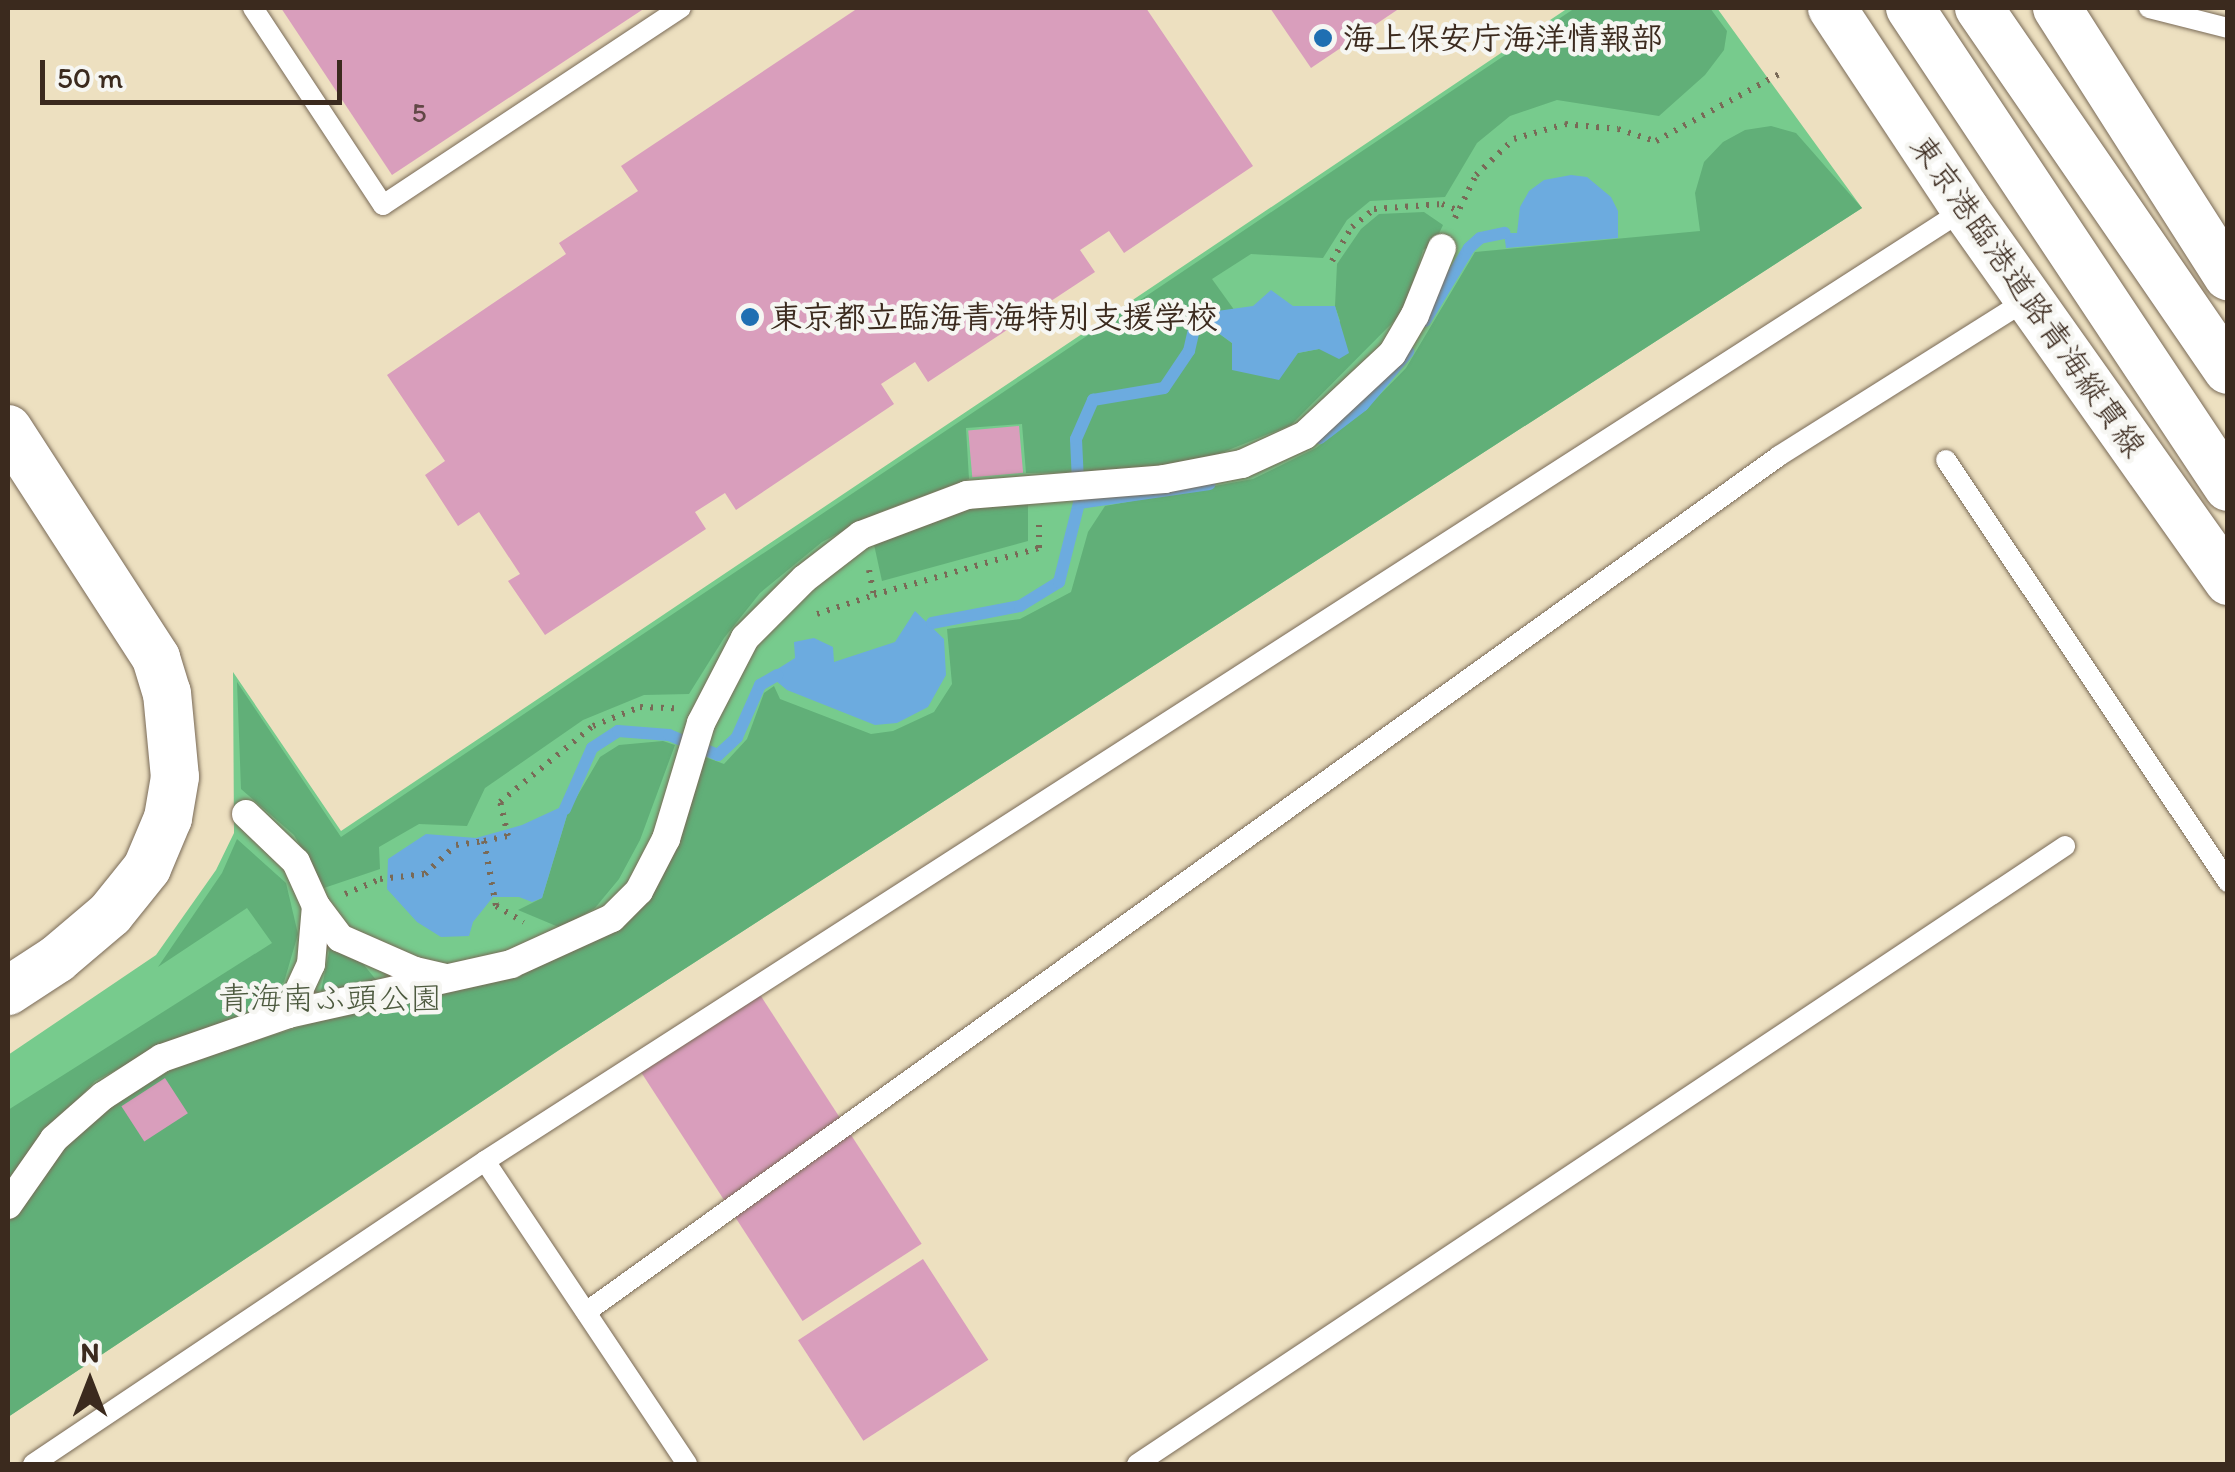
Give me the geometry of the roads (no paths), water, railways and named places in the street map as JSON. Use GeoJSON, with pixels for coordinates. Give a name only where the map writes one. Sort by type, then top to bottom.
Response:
{"type":"FeatureCollection","features":[{"type":"Feature","properties":{"kind":"street","name":"東京港臨港道路青海縦貫線"},"geometry":{"type":"LineString","coordinates":[[1832,8],[1965,209],[2228,581]]}},
{"type":"Feature","properties":{"kind":"street"},"geometry":{"type":"LineString","coordinates":[[1910,8],[2228,487]]}},
{"type":"Feature","properties":{"kind":"street"},"geometry":{"type":"LineString","coordinates":[[1978,8],[2228,370]]}},
{"type":"Feature","properties":{"kind":"street"},"geometry":{"type":"LineString","coordinates":[[2057,8],[2228,276]]}},
{"type":"Feature","properties":{"kind":"street"},"geometry":{"type":"LineString","coordinates":[[8,1205],[54,1139],[104,1096],[162,1058],[288,1014],[451,980],[540,953],[612,918],[639,891],[666,838],[705,716],[744,638],[804,579],[860,535],[967,495],[1105,488],[1242,464],[1305,435],[1392,354],[1415,314],[1442,248]]}},
{"type":"Feature","properties":{"kind":"street"},"geometry":{"type":"LineString","coordinates":[[8,429],[156,658],[168,693],[175,777],[168,818],[147,868],[110,914],[57,959],[8,991]]}},
{"type":"Feature","properties":{"kind":"street"},"geometry":{"type":"LineString","coordinates":[[246,814],[296,862],[316,906],[340,938],[415,971],[451,980]]}},
{"type":"Feature","properties":{"kind":"street"},"geometry":{"type":"LineString","coordinates":[[288,1014],[311,964],[316,906]]}},
{"type":"Feature","properties":{"kind":"lane"},"geometry":{"type":"LineString","coordinates":[[252,8],[384,205],[682,8]]}},
{"type":"Feature","properties":{"kind":"lane"},"geometry":{"type":"LineString","coordinates":[[2150,8],[2228,28]]}},
{"type":"Feature","properties":{"kind":"lane"},"geometry":{"type":"LineString","coordinates":[[33,1464],[485,1161],[1965,209]]}},
{"type":"Feature","properties":{"kind":"lane"},"geometry":{"type":"LineString","coordinates":[[586,1312],[1778,456],[2028,299]]}},
{"type":"Feature","properties":{"kind":"lane"},"geometry":{"type":"LineString","coordinates":[[1946,460],[2228,882]]}},
{"type":"Feature","properties":{"kind":"lane"},"geometry":{"type":"LineString","coordinates":[[1137,1464],[2065,846]]}},
{"type":"Feature","properties":{"kind":"lane"},"geometry":{"type":"LineString","coordinates":[[485,1161],[687,1464]]}},
{"type":"Feature","properties":{"kind":"water"},"geometry":{"type":"Polygon","coordinates":[[[1571,175],[1587,177],[1611,197],[1618,211],[1618,238],[1506,248],[1504,233],[1517,233],[1520,207],[1529,191],[1544,180],[1571,175]]]}},
{"type":"Feature","properties":{"kind":"water"},"geometry":{"type":"Polygon","coordinates":[[[1271,290],[1293,306],[1335,306],[1349,353],[1339,359],[1319,349],[1298,353],[1279,380],[1232,370],[1232,343],[1210,327],[1195,326],[1217,311],[1253,306],[1271,290]]]}},
{"type":"Feature","properties":{"kind":"water"},"geometry":{"type":"Polygon","coordinates":[[[915,611],[944,639],[946,675],[928,707],[897,723],[875,725],[787,690],[775,680],[776,670],[795,658],[794,642],[814,638],[833,647],[834,662],[895,642],[915,611]]]}},
{"type":"Feature","properties":{"kind":"water"},"geometry":{"type":"Polygon","coordinates":[[[561,807],[568,812],[542,898],[532,902],[519,897],[493,897],[473,922],[469,936],[441,937],[417,922],[387,889],[388,859],[426,834],[476,838],[522,825],[561,807]]]}},
{"type":"Feature","properties":{"kind":"waterway"},"geometry":{"type":"LineString","coordinates":[[1425,321],[1469,248],[1480,238],[1504,233]]}},
{"type":"Feature","properties":{"kind":"waterway"},"geometry":{"type":"LineString","coordinates":[[932,623],[1020,606],[1059,582],[1079,503],[1076,439],[1093,400],[1164,388],[1189,351],[1195,326]]}},
{"type":"Feature","properties":{"kind":"waterway"},"geometry":{"type":"LineString","coordinates":[[1320,438],[1363,405],[1408,352]]}},
{"type":"Feature","properties":{"kind":"waterway"},"geometry":{"type":"LineString","coordinates":[[1079,503],[1210,484]]}},
{"type":"Feature","properties":{"kind":"waterway"},"geometry":{"type":"LineString","coordinates":[[565,809],[592,748],[618,731],[669,735],[718,755],[737,737],[760,685],[777,675]]}},
{"type":"Feature","properties":{"kind":"place","name":"海上保安庁海洋情報部"},"geometry":{"type":"Point","coordinates":[1323,38]}},
{"type":"Feature","properties":{"kind":"place","name":"東京都立臨海青海特別支援学校"},"geometry":{"type":"Point","coordinates":[750,317]}},
{"type":"Feature","properties":{"kind":"park label","name":"青海南ふ頭公園"},"geometry":{"type":"Point","coordinates":[330,998]}}]}
